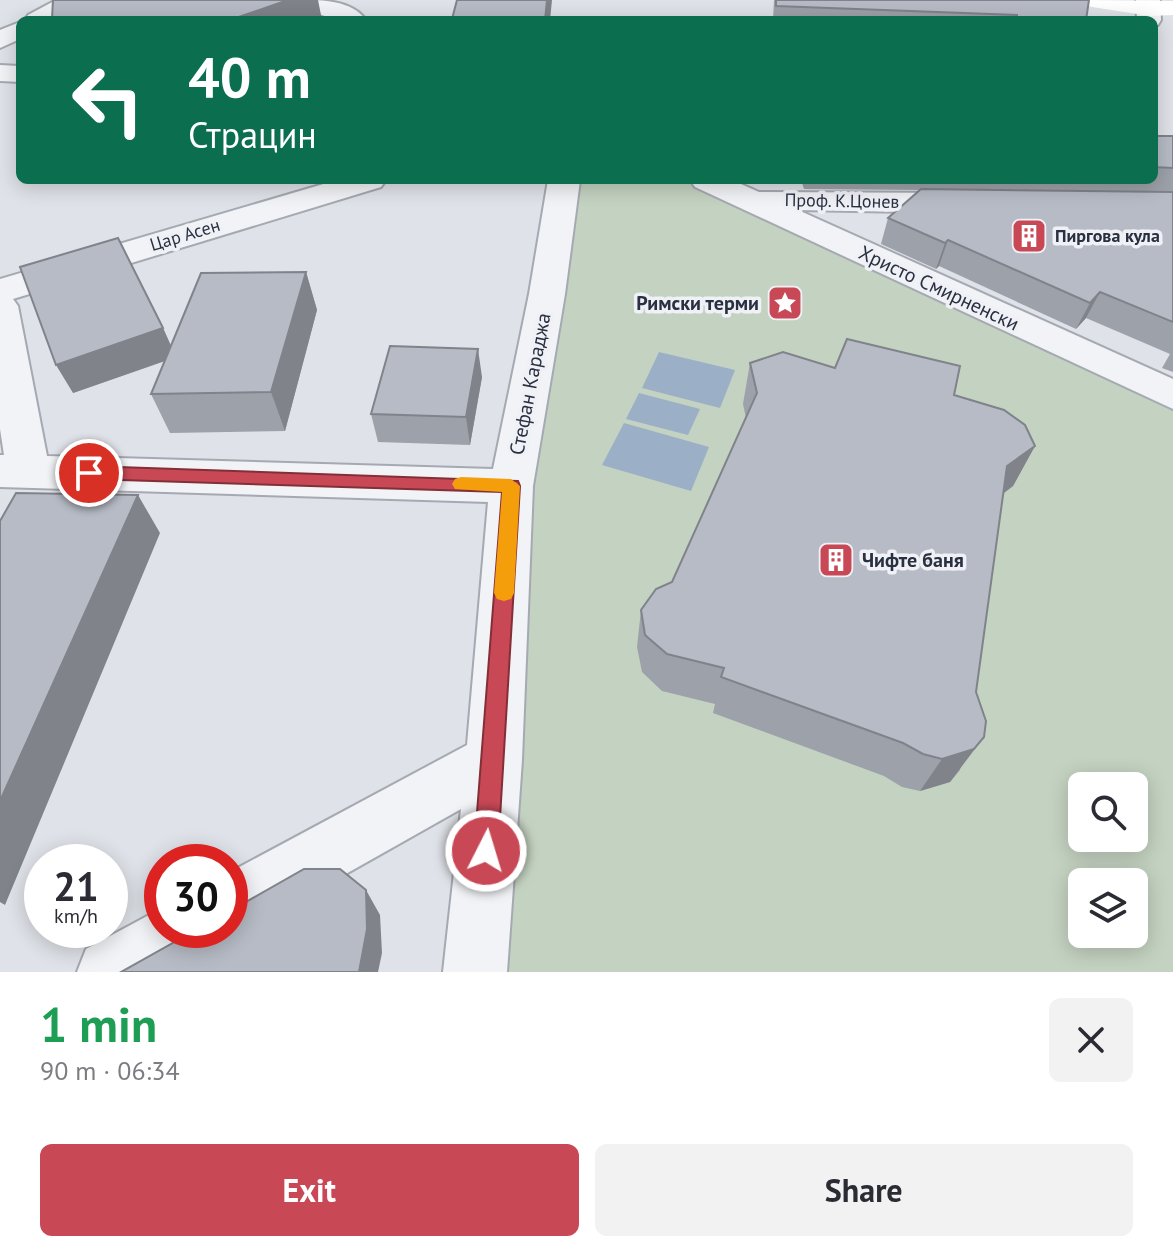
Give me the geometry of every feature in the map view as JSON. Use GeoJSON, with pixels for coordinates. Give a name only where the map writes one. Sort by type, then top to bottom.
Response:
{"type":"FeatureCollection","features":[{"type":"Feature","properties":{"kind":"main road"},"geometry":{"type":"LineString","coordinates":[[1092,0],[1158,10]]}},
{"type":"Feature","properties":{"kind":"street"},"geometry":{"type":"LineString","coordinates":[[44,16],[74,0]]}},
{"type":"Feature","properties":{"kind":"street"},"geometry":{"type":"LineString","coordinates":[[312,0],[346,16]]}},
{"type":"Feature","properties":{"kind":"street","name":"Цар Асен"},"geometry":{"type":"LineString","coordinates":[[0,291],[357,184]]}},
{"type":"Feature","properties":{"kind":"street","name":"Стефан Караджа"},"geometry":{"type":"LineString","coordinates":[[475,972],[494,760],[511,486],[547,294],[563,184]]}},
{"type":"Feature","properties":{"kind":"street","name":"Христо Смирненски"},"geometry":{"type":"LineString","coordinates":[[715,184],[1173,395]]}},
{"type":"Feature","properties":{"kind":"street","name":"Проф. К.Цонев"},"geometry":{"type":"LineString","coordinates":[[751,200],[1001,203]]}},
{"type":"Feature","properties":{"kind":"street"},"geometry":{"type":"LineString","coordinates":[[0,306],[14,471],[511,486]]}},
{"type":"Feature","properties":{"kind":"street"},"geometry":{"type":"LineString","coordinates":[[248,895],[494,760]]}},
{"type":"Feature","properties":{"kind":"street"},"geometry":{"type":"LineString","coordinates":[[109,972],[152,948]]}},
{"type":"Feature","properties":{"kind":"green space"},"geometry":{"type":"Polygon","coordinates":[[[564,184],[715,184],[1173,395],[1173,972],[481,972],[564,184]]]}},
{"type":"Feature","properties":{"kind":"water"},"geometry":{"type":"Polygon","coordinates":[[[659,352],[735,370],[720,408],[642,388],[659,352]]]}},
{"type":"Feature","properties":{"kind":"water"},"geometry":{"type":"Polygon","coordinates":[[[639,393],[700,409],[688,435],[626,419],[639,393]]]}},
{"type":"Feature","properties":{"kind":"water"},"geometry":{"type":"Polygon","coordinates":[[[624,423],[709,447],[691,491],[602,465],[624,423]]]}},
{"type":"Feature","properties":{"kind":"building"},"geometry":{"type":"Polygon","coordinates":[[[53,0],[288,0],[242,16],[52,16],[53,0]]]}},
{"type":"Feature","properties":{"kind":"building"},"geometry":{"type":"Polygon","coordinates":[[[457,0],[547,0],[545,16],[453,16],[457,0]]]}},
{"type":"Feature","properties":{"kind":"building"},"geometry":{"type":"Polygon","coordinates":[[[776,0],[1089,0],[1087,16],[776,6],[776,0]]]}},
{"type":"Feature","properties":{"kind":"building"},"geometry":{"type":"Polygon","coordinates":[[[1158,136],[1173,136],[1173,168],[1158,167],[1158,136]]]}},
{"type":"Feature","properties":{"kind":"building"},"geometry":{"type":"Polygon","coordinates":[[[921,189],[1173,192],[1173,322],[1100,292],[1090,303],[948,240],[945,243],[888,218],[921,189]]]}},
{"type":"Feature","properties":{"kind":"building"},"geometry":{"type":"Polygon","coordinates":[[[118,238],[163,328],[56,365],[20,267],[118,238]]]}},
{"type":"Feature","properties":{"kind":"building"},"geometry":{"type":"Polygon","coordinates":[[[306,272],[271,392],[151,394],[201,273],[306,272]]]}},
{"type":"Feature","properties":{"kind":"building","name":"Чифте баня"},"geometry":{"type":"Polygon","coordinates":[[[847,339],[960,366],[954,395],[1004,410],[1025,425],[1035,446],[1007,466],[976,692],[986,721],[984,737],[974,749],[942,759],[721,677],[724,668],[667,654],[645,635],[641,610],[656,589],[672,582],[757,393],[750,363],[783,352],[835,368],[847,339]]]}},
{"type":"Feature","properties":{"kind":"building"},"geometry":{"type":"Polygon","coordinates":[[[390,346],[478,349],[466,417],[371,414],[390,346]]]}},
{"type":"Feature","properties":{"kind":"building"},"geometry":{"type":"Polygon","coordinates":[[[16,493],[138,495],[0,801],[0,521],[16,493]]]}},
{"type":"Feature","properties":{"kind":"building"},"geometry":{"type":"Polygon","coordinates":[[[304,869],[340,869],[366,890],[367,929],[359,972],[121,972],[164,948],[248,948],[248,901],[304,869]]]}},
{"type":"Feature","properties":{"kind":"slow traffic"},"geometry":{"type":"LineString","coordinates":[[461,484],[511,486],[504,593]]}},
{"type":"Feature","properties":{"kind":"place","name":"Пиргова кула"},"geometry":{"type":"Point","coordinates":[1029,236]}},
{"type":"Feature","properties":{"kind":"place","name":"Римски терми"},"geometry":{"type":"Point","coordinates":[785,303]}},
{"type":"Feature","properties":{"kind":"place","name":"Чифте баня"},"geometry":{"type":"Point","coordinates":[836,560]}},
{"type":"Feature","properties":{"kind":"route"},"geometry":{"type":"LineString","coordinates":[[89,473],[511,486],[486,851]]}}]}
